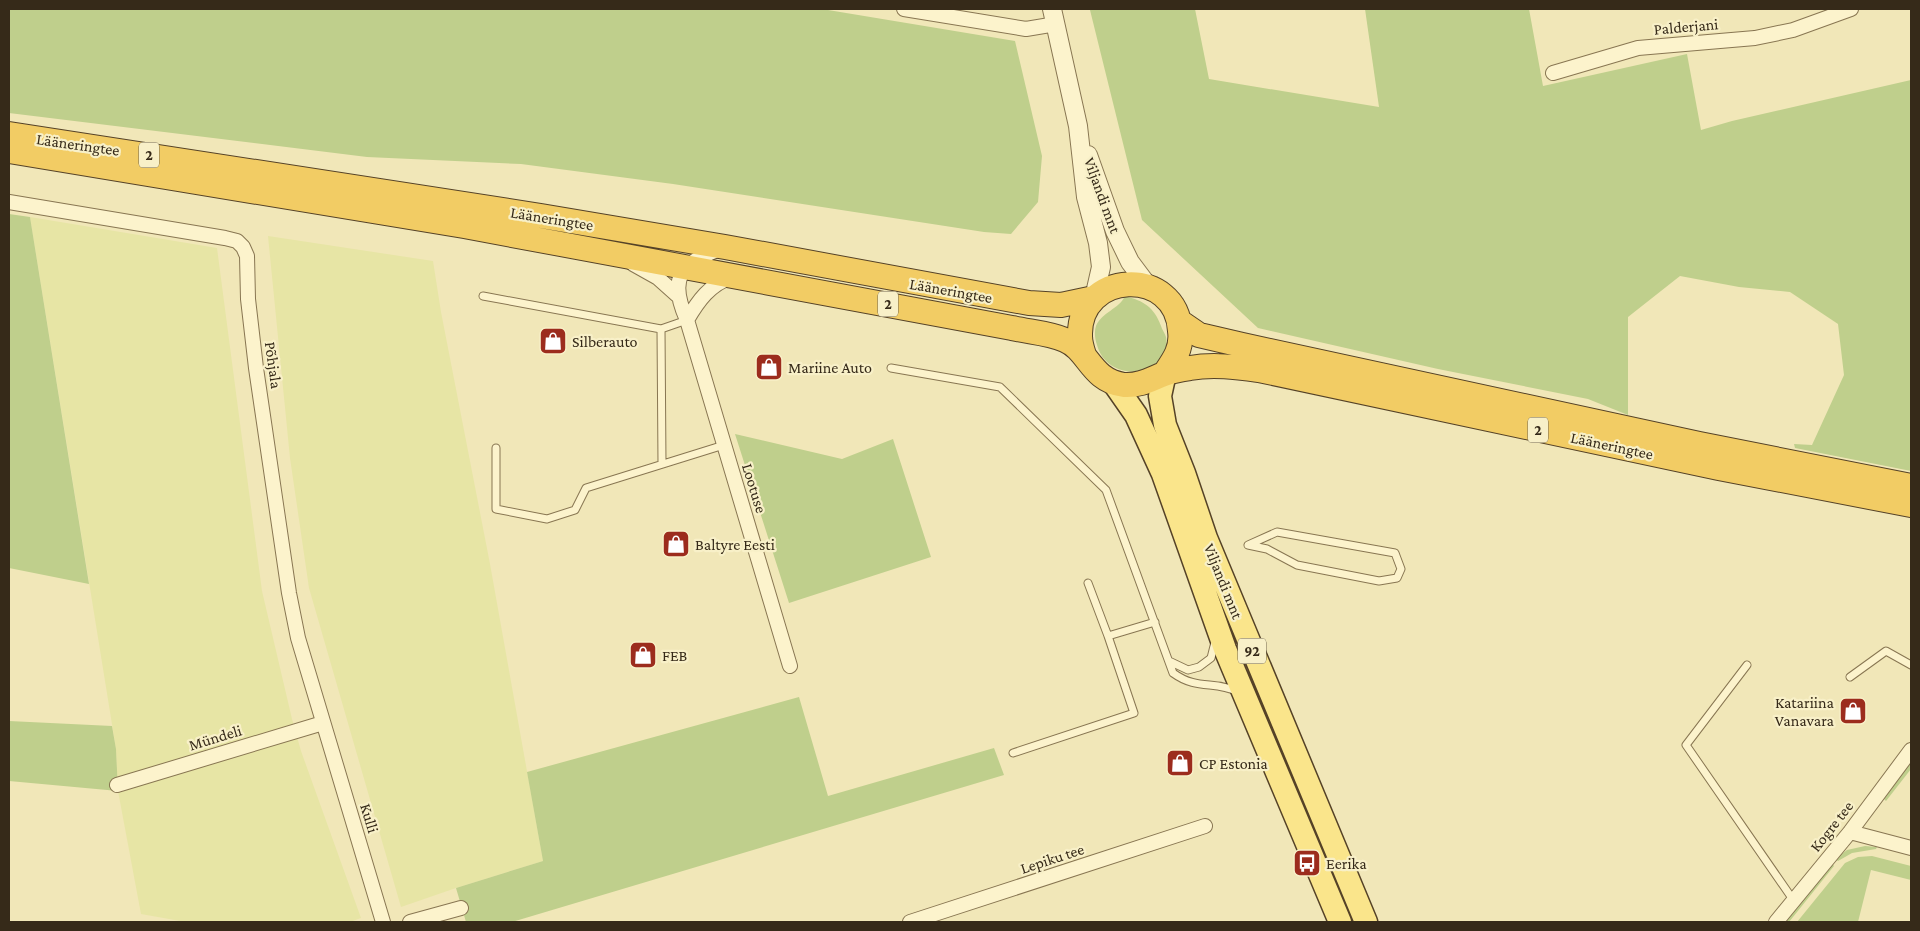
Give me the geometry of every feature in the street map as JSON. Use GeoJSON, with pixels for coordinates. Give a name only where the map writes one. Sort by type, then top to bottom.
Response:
{"type":"FeatureCollection","features":[{"type":"Feature","properties":{"kind":"highway","name":"Lääneringtee"},"geometry":{"type":"LineString","coordinates":[[9,134],[541,216],[726,247],[1028,303],[1061,304],[1094,298]]}},
{"type":"Feature","properties":{"kind":"highway","name":"Lääneringtee"},"geometry":{"type":"LineString","coordinates":[[9,152],[464,226],[741,276],[1012,328],[1066,340],[1084,355],[1092,367],[1103,377],[1113,382],[1134,385],[1146,382],[1165,373],[1192,368],[1220,366],[1259,370],[1719,468],[1911,505]]}},
{"type":"Feature","properties":{"kind":"highway","name":"Lääneringtee"},"geometry":{"type":"LineString","coordinates":[[1084,355],[1079,338],[1080,323],[1085,311],[1094,298],[1107,289],[1134,283],[1148,286],[1161,294],[1169,302],[1180,322],[1199,335],[1689,442],[1911,486]]}},
{"type":"Feature","properties":{"kind":"highway"},"geometry":{"type":"LineString","coordinates":[[1165,373],[1177,353],[1181,338],[1180,322]]}},
{"type":"Feature","properties":{"kind":"main road","name":"Viljandi mnt"},"geometry":{"type":"LineString","coordinates":[[1165,373],[1160,396],[1165,425],[1217,565],[1366,922]]}},
{"type":"Feature","properties":{"kind":"main road","name":"Viljandi mnt"},"geometry":{"type":"LineString","coordinates":[[1113,382],[1136,415],[1163,474],[1219,630],[1340,922]]}},
{"type":"Feature","properties":{"kind":"street"},"geometry":{"type":"LineString","coordinates":[[904,9],[1026,29],[1054,16]]}},
{"type":"Feature","properties":{"kind":"street","name":"Palderjani"},"geometry":{"type":"LineString","coordinates":[[1553,73],[1638,48],[1754,38],[1793,30],[1851,9]]}},
{"type":"Feature","properties":{"kind":"street","name":"Viljandi mnt"},"geometry":{"type":"LineString","coordinates":[[1054,16],[1078,126],[1086,197],[1098,243],[1101,267],[1094,298]]}},
{"type":"Feature","properties":{"kind":"street","name":"Viljandi mnt"},"geometry":{"type":"LineString","coordinates":[[1078,126],[1115,231],[1130,262],[1148,286]]}},
{"type":"Feature","properties":{"kind":"street","name":"Põhjala"},"geometry":{"type":"LineString","coordinates":[[9,202],[225,238],[237,241],[243,247],[247,256],[248,299],[256,368],[289,593],[298,638],[323,723]]}},
{"type":"Feature","properties":{"kind":"street"},"geometry":{"type":"LineString","coordinates":[[677,295],[679,281],[687,266],[702,256],[726,247]]}},
{"type":"Feature","properties":{"kind":"street","name":"Lootuse"},"geometry":{"type":"LineString","coordinates":[[612,253],[658,278],[677,295],[687,320],[790,666]]}},
{"type":"Feature","properties":{"kind":"street"},"geometry":{"type":"LineString","coordinates":[[687,320],[700,300],[713,287],[726,279],[741,276]]}},
{"type":"Feature","properties":{"kind":"street","name":"Mündeli"},"geometry":{"type":"LineString","coordinates":[[117,785],[323,723]]}},
{"type":"Feature","properties":{"kind":"street","name":"Kulli"},"geometry":{"type":"LineString","coordinates":[[323,723],[383,922]]}},
{"type":"Feature","properties":{"kind":"street","name":"Kogre tee"},"geometry":{"type":"LineString","coordinates":[[1776,922],[1850,832],[1911,750]]}},
{"type":"Feature","properties":{"kind":"street","name":"Lepiku tee"},"geometry":{"type":"LineString","coordinates":[[910,922],[1205,826]]}},
{"type":"Feature","properties":{"kind":"street"},"geometry":{"type":"LineString","coordinates":[[1850,832],[1911,848]]}},
{"type":"Feature","properties":{"kind":"street"},"geometry":{"type":"LineString","coordinates":[[410,922],[461,908]]}},
{"type":"Feature","properties":{"kind":"lane"},"geometry":{"type":"LineString","coordinates":[[483,296],[661,328],[687,320]]}},
{"type":"Feature","properties":{"kind":"lane"},"geometry":{"type":"LineString","coordinates":[[661,328],[662,464]]}},
{"type":"Feature","properties":{"kind":"lane"},"geometry":{"type":"LineString","coordinates":[[891,368],[1000,387],[1106,490],[1173,673],[1184,681],[1197,685],[1231,688],[1245,695]]}},
{"type":"Feature","properties":{"kind":"lane"},"geometry":{"type":"LineString","coordinates":[[496,448],[496,509],[548,519],[575,510],[586,488],[724,445]]}},
{"type":"Feature","properties":{"kind":"lane"},"geometry":{"type":"LineString","coordinates":[[1277,532],[1395,553],[1401,569],[1397,578],[1379,581],[1297,565],[1267,549],[1248,545],[1277,532]]}},
{"type":"Feature","properties":{"kind":"lane"},"geometry":{"type":"LineString","coordinates":[[1013,753],[1134,713],[1088,583]]}},
{"type":"Feature","properties":{"kind":"lane"},"geometry":{"type":"LineString","coordinates":[[1108,636],[1155,622]]}},
{"type":"Feature","properties":{"kind":"lane"},"geometry":{"type":"LineString","coordinates":[[1169,661],[1188,670],[1199,667],[1211,658],[1219,630]]}},
{"type":"Feature","properties":{"kind":"lane"},"geometry":{"type":"LineString","coordinates":[[1850,677],[1886,651],[1911,665]]}},
{"type":"Feature","properties":{"kind":"lane"},"geometry":{"type":"LineString","coordinates":[[1747,665],[1686,744],[1794,901]]}},
{"type":"Feature","properties":{"kind":"shaded area"},"geometry":{"type":"Polygon","coordinates":[[[30,217],[217,248],[262,591],[301,751],[361,918],[350,922],[186,922],[141,914],[118,791],[116,749],[30,217]]]}},
{"type":"Feature","properties":{"kind":"shaded area"},"geometry":{"type":"Polygon","coordinates":[[[268,236],[433,261],[543,861],[401,907],[309,588],[290,458],[268,236]]]}},
{"type":"Feature","properties":{"kind":"green space"},"geometry":{"type":"Polygon","coordinates":[[[9,9],[822,9],[1015,41],[1042,156],[1038,202],[1011,234],[984,232],[673,184],[521,164],[367,157],[9,113],[9,9]]]}},
{"type":"Feature","properties":{"kind":"green space"},"geometry":{"type":"Polygon","coordinates":[[[1195,9],[1209,79],[1379,107],[1365,9],[1529,9],[1543,86],[1687,54],[1701,130],[1732,121],[1911,80],[1911,471],[1795,448],[1794,444],[1812,445],[1844,375],[1838,324],[1790,292],[1739,287],[1680,276],[1628,317],[1628,415],[1588,399],[1438,369],[1258,328],[1142,220],[1090,10],[1195,9]]]}},
{"type":"Feature","properties":{"kind":"green space"},"geometry":{"type":"Polygon","coordinates":[[[9,214],[30,217],[89,584],[9,568],[9,214]]]}},
{"type":"Feature","properties":{"kind":"green space"},"geometry":{"type":"Polygon","coordinates":[[[1125,296],[1138,300],[1152,309],[1166,337],[1166,351],[1160,361],[1151,368],[1139,371],[1126,371],[1114,367],[1103,358],[1097,345],[1095,338],[1096,326],[1125,296]]]}},
{"type":"Feature","properties":{"kind":"green space"},"geometry":{"type":"Polygon","coordinates":[[[735,434],[842,459],[893,439],[931,557],[789,603],[735,434]]]}},
{"type":"Feature","properties":{"kind":"green space"},"geometry":{"type":"Polygon","coordinates":[[[799,697],[828,796],[994,748],[1004,775],[512,922],[466,922],[456,888],[543,861],[527,772],[799,697]]]}},
{"type":"Feature","properties":{"kind":"green space"},"geometry":{"type":"Polygon","coordinates":[[[9,721],[112,726],[116,749],[118,791],[9,781],[9,721]]]}},
{"type":"Feature","properties":{"kind":"green space"},"geometry":{"type":"Polygon","coordinates":[[[1911,762],[1911,769],[1886,801],[1883,798],[1911,762]]]}},
{"type":"Feature","properties":{"kind":"green space"},"geometry":{"type":"Polygon","coordinates":[[[1865,846],[1877,847],[1876,849],[1852,853],[1838,861],[1835,859],[1847,850],[1865,846]]]}},
{"type":"Feature","properties":{"kind":"green space"},"geometry":{"type":"Polygon","coordinates":[[[1872,856],[1911,866],[1911,880],[1871,870],[1858,922],[1797,922],[1845,863],[1858,857],[1872,856]]]}},
{"type":"Feature","properties":{"kind":"green space"},"geometry":{"type":"Polygon","coordinates":[[[1831,862],[1834,866],[1789,922],[1784,922],[1831,862]]]}},
{"type":"Feature","properties":{"kind":"place","name":"Silberauto"},"geometry":{"type":"Point","coordinates":[553,341]}},
{"type":"Feature","properties":{"kind":"place","name":"Mariine Auto"},"geometry":{"type":"Point","coordinates":[769,367]}},
{"type":"Feature","properties":{"kind":"place","name":"Baltyre Eesti"},"geometry":{"type":"Point","coordinates":[676,544]}},
{"type":"Feature","properties":{"kind":"place","name":"FEB"},"geometry":{"type":"Point","coordinates":[643,655]}},
{"type":"Feature","properties":{"kind":"place","name":"Katariina Vanavara"},"geometry":{"type":"Point","coordinates":[1853,711]}},
{"type":"Feature","properties":{"kind":"place","name":"CP Estonia"},"geometry":{"type":"Point","coordinates":[1180,763]}},
{"type":"Feature","properties":{"kind":"place","name":"Eerika"},"geometry":{"type":"Point","coordinates":[1307,863]}}]}
